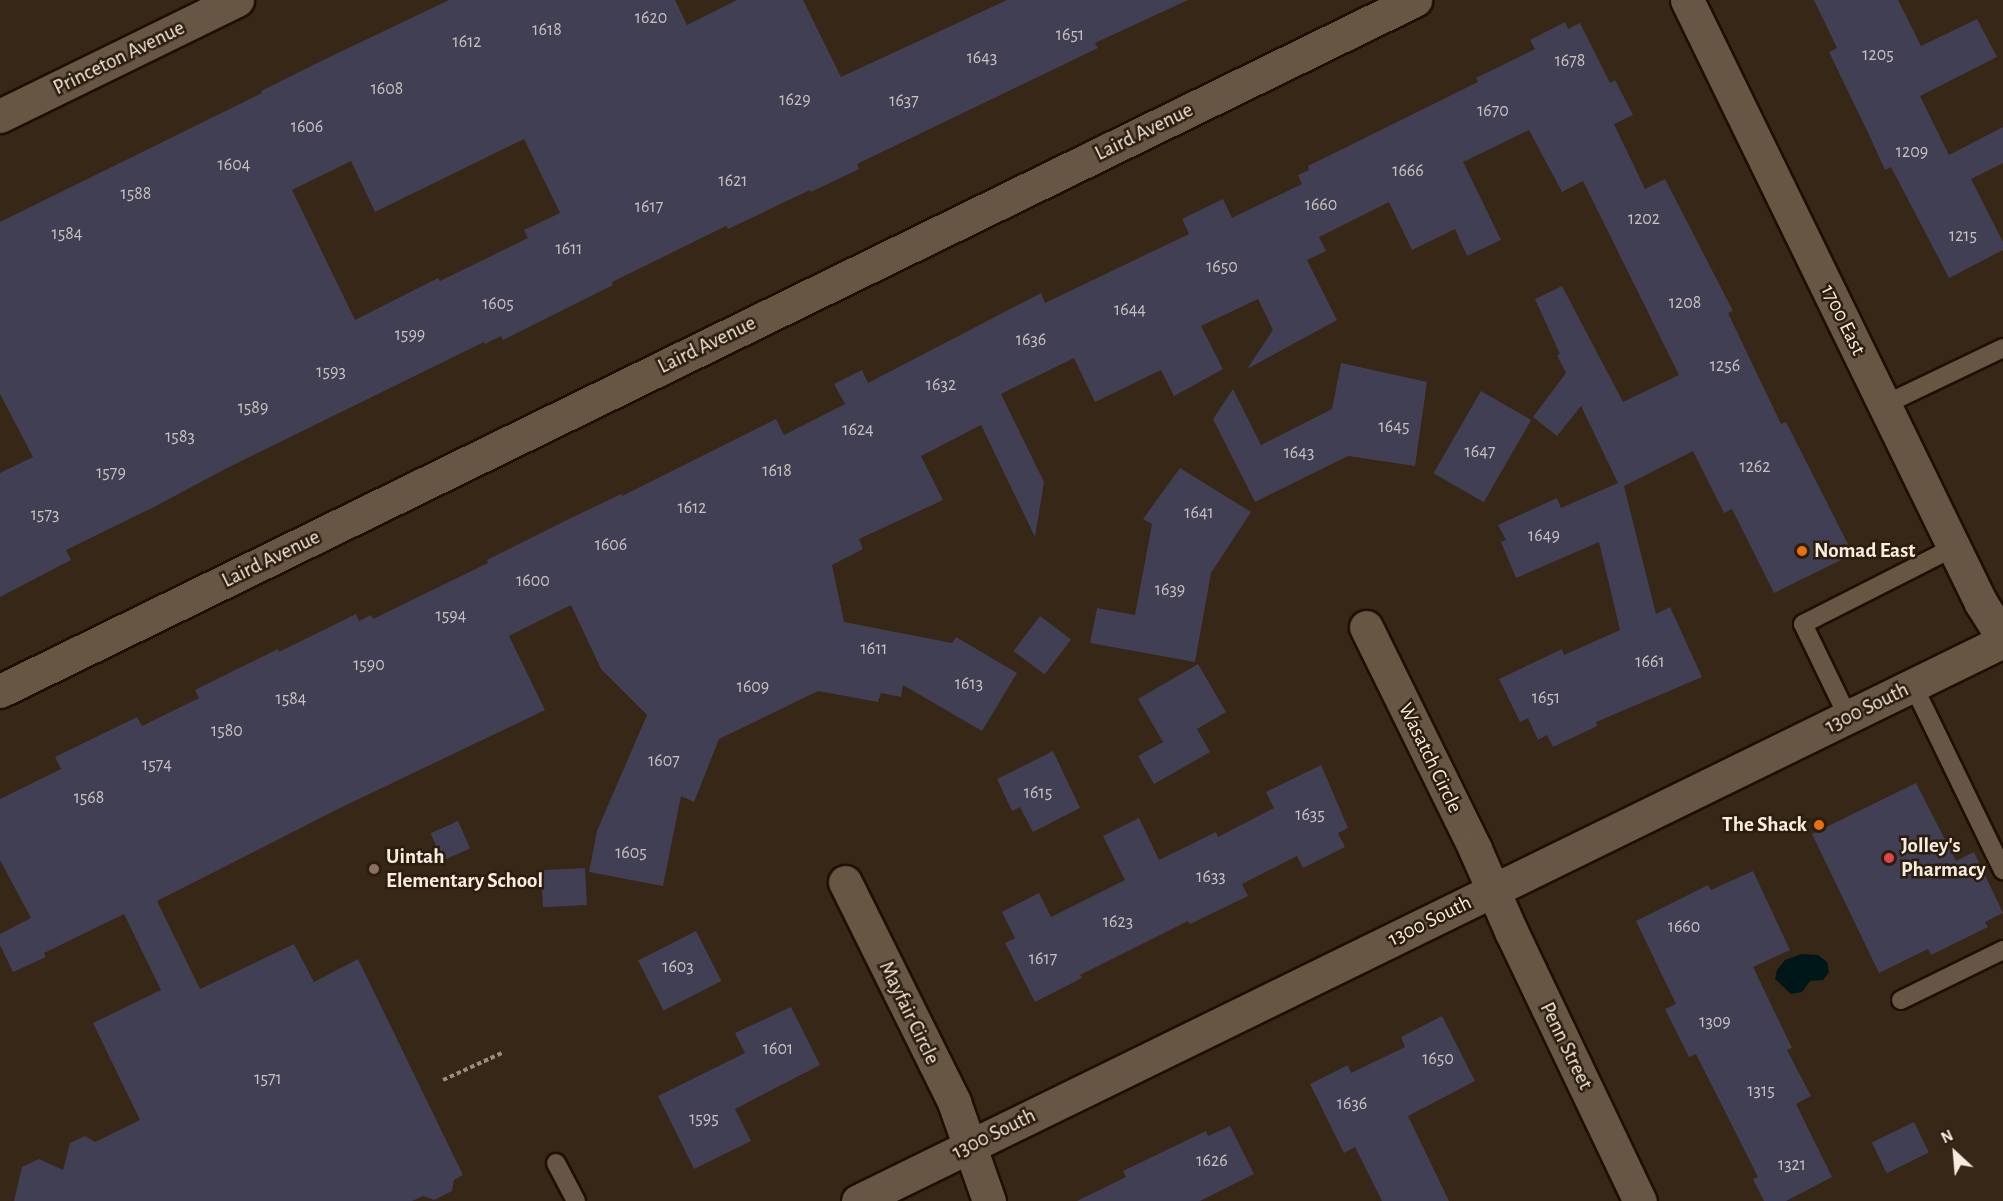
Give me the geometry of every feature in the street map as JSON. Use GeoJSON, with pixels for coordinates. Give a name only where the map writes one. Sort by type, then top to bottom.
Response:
{"type":"FeatureCollection","features":[{"type":"Feature","properties":{"kind":"street","name":"Princeton Avenue"},"geometry":{"type":"LineString","coordinates":[[0,116],[237,0]]}},
{"type":"Feature","properties":{"kind":"street","name":"Laird Avenue"},"geometry":{"type":"LineString","coordinates":[[0,691],[1415,0]]}},
{"type":"Feature","properties":{"kind":"street","name":"1700 East"},"geometry":{"type":"LineString","coordinates":[[1687,0],[1884,405],[1982,603],[2003,640]]}},
{"type":"Feature","properties":{"kind":"street","name":"Wasatch Circle"},"geometry":{"type":"LineString","coordinates":[[1366,627],[1493,890]]}},
{"type":"Feature","properties":{"kind":"street","name":"1300 South"},"geometry":{"type":"LineString","coordinates":[[858,1201],[2003,640]]}},
{"type":"Feature","properties":{"kind":"street","name":"Mayfair Circle"},"geometry":{"type":"LineString","coordinates":[[845,882],[954,1102],[989,1201]]}},
{"type":"Feature","properties":{"kind":"street","name":"Penn Street"},"geometry":{"type":"LineString","coordinates":[[1493,890],[1640,1201]]}},
{"type":"Feature","properties":{"kind":"lane"},"geometry":{"type":"LineString","coordinates":[[1884,405],[2003,348]]}},
{"type":"Feature","properties":{"kind":"lane"},"geometry":{"type":"LineString","coordinates":[[1848,717],[1803,624],[1955,547]]}},
{"type":"Feature","properties":{"kind":"lane"},"geometry":{"type":"LineString","coordinates":[[1913,685],[2003,870]]}},
{"type":"Feature","properties":{"kind":"lane"},"geometry":{"type":"LineString","coordinates":[[1901,1000],[2003,950]]}},
{"type":"Feature","properties":{"kind":"lane"},"geometry":{"type":"LineString","coordinates":[[556,1163],[570,1199]]}},
{"type":"Feature","properties":{"kind":"path"},"geometry":{"type":"LineString","coordinates":[[443,1080],[502,1053]]}},
{"type":"Feature","properties":{"kind":"shaded area"},"geometry":{"type":"Polygon","coordinates":[[[1801,954],[1818,955],[1827,962],[1829,972],[1823,980],[1810,981],[1802,992],[1791,994],[1775,979],[1777,970],[1785,960],[1801,954]]]}},
{"type":"Feature","properties":{"kind":"building"},"geometry":{"type":"Polygon","coordinates":[[[449,0],[675,0],[687,25],[737,0],[803,0],[841,77],[1007,0],[1188,0],[1095,43],[1098,48],[857,164],[859,169],[728,229],[726,226],[612,282],[613,285],[503,340],[501,336],[485,344],[484,342],[225,469],[66,550],[71,560],[0,597],[0,473],[33,457],[0,394],[0,222],[262,93],[261,91],[449,0]],[[524,139],[375,212],[351,161],[292,190],[355,320],[438,278],[440,281],[528,238],[524,230],[560,213],[524,139]]]}},
{"type":"Feature","properties":{"kind":"building"},"geometry":{"type":"Polygon","coordinates":[[[1814,0],[1898,0],[1921,46],[1977,19],[1997,57],[1920,96],[1949,155],[2003,127],[2003,163],[1971,179],[2003,242],[2003,250],[1949,278],[1891,167],[1885,170],[1829,52],[1837,48],[1814,0]]]}},
{"type":"Feature","properties":{"kind":"building"},"geometry":{"type":"Polygon","coordinates":[[[1565,22],[1568,29],[1580,23],[1610,83],[1615,80],[1633,115],[1614,124],[1645,189],[1665,179],[1733,311],[1728,313],[1781,424],[1786,422],[1853,554],[1774,593],[1732,509],[1724,513],[1693,451],[1624,486],[1656,614],[1670,607],[1702,677],[1596,722],[1597,726],[1553,747],[1547,735],[1538,740],[1528,718],[1520,722],[1499,679],[1562,649],[1564,655],[1620,630],[1599,542],[1516,578],[1501,542],[1506,540],[1498,525],[1557,498],[1561,508],[1618,483],[1581,406],[1557,436],[1533,417],[1566,373],[1557,355],[1560,354],[1535,299],[1562,286],[1623,402],[1679,375],[1583,181],[1562,192],[1529,130],[1463,162],[1501,240],[1467,256],[1455,229],[1412,250],[1389,202],[1319,237],[1326,251],[1307,260],[1337,320],[1247,369],[1273,330],[1258,299],[1201,326],[1223,369],[1174,396],[1161,370],[1095,402],[1074,358],[1001,394],[1044,482],[1035,537],[981,425],[921,456],[943,500],[859,539],[863,549],[832,565],[844,622],[952,643],[956,637],[1017,673],[982,731],[903,685],[901,697],[881,693],[878,702],[818,691],[719,739],[694,802],[681,796],[663,886],[589,872],[597,831],[647,715],[601,669],[571,605],[509,636],[545,710],[338,809],[157,901],[200,989],[294,944],[314,982],[358,959],[463,1175],[454,1180],[452,1191],[434,1200],[423,1196],[412,1201],[14,1201],[22,1167],[39,1159],[63,1170],[70,1143],[85,1136],[95,1142],[140,1120],[93,1023],[161,990],[124,914],[44,953],[46,957],[13,972],[0,945],[0,934],[31,918],[0,860],[0,799],[61,769],[55,757],[137,717],[142,726],[199,698],[195,690],[356,614],[359,621],[371,615],[373,619],[488,563],[487,560],[565,521],[621,494],[622,496],[776,419],[784,435],[845,404],[834,384],[862,370],[868,383],[1041,293],[1045,303],[1189,234],[1182,219],[1223,199],[1232,218],[1302,184],[1298,175],[1309,170],[1308,166],[1478,82],[1476,78],[1535,49],[1530,40],[1565,22]]]}},
{"type":"Feature","properties":{"kind":"building"},"geometry":{"type":"Polygon","coordinates":[[[1341,363],[1427,382],[1415,466],[1348,456],[1255,502],[1213,419],[1233,389],[1261,445],[1332,409],[1341,363]]]}},
{"type":"Feature","properties":{"kind":"building"},"geometry":{"type":"Polygon","coordinates":[[[1481,391],[1531,420],[1484,502],[1434,473],[1481,391]]]}},
{"type":"Feature","properties":{"kind":"building"},"geometry":{"type":"Polygon","coordinates":[[[1180,468],[1251,512],[1211,573],[1195,662],[1090,643],[1097,608],[1135,615],[1152,524],[1143,519],[1180,468]]]}},
{"type":"Feature","properties":{"kind":"building"},"geometry":{"type":"Polygon","coordinates":[[[1040,616],[1071,639],[1045,675],[1014,651],[1040,616]]]}},
{"type":"Feature","properties":{"kind":"building"},"geometry":{"type":"Polygon","coordinates":[[[1198,664],[1226,712],[1197,729],[1210,752],[1154,784],[1138,756],[1163,742],[1138,699],[1198,664]]]}},
{"type":"Feature","properties":{"kind":"building"},"geometry":{"type":"Polygon","coordinates":[[[1053,751],[1080,808],[1033,832],[1020,807],[1012,811],[997,779],[1053,751]]]}},
{"type":"Feature","properties":{"kind":"building"},"geometry":{"type":"Polygon","coordinates":[[[1321,765],[1348,828],[1338,833],[1345,847],[1303,868],[1297,856],[1242,884],[1248,896],[1190,924],[1188,921],[1080,975],[1082,978],[1035,1002],[1005,943],[1015,938],[1002,912],[1039,893],[1051,917],[1125,880],[1103,836],[1139,818],[1159,860],[1216,832],[1218,837],[1274,808],[1266,792],[1321,765]]]}},
{"type":"Feature","properties":{"kind":"building"},"geometry":{"type":"Polygon","coordinates":[[[1916,783],[1956,861],[1974,852],[2003,913],[1985,922],[1988,927],[1931,955],[1928,949],[1879,973],[1812,834],[1916,783]]]}},
{"type":"Feature","properties":{"kind":"building"},"geometry":{"type":"Polygon","coordinates":[[[458,821],[470,848],[443,861],[431,833],[458,821]]]}},
{"type":"Feature","properties":{"kind":"building"},"geometry":{"type":"Polygon","coordinates":[[[585,868],[587,905],[543,907],[541,870],[585,868]]]}},
{"type":"Feature","properties":{"kind":"building"},"geometry":{"type":"Polygon","coordinates":[[[1753,871],[1790,950],[1753,967],[1792,1048],[1787,1050],[1811,1096],[1796,1104],[1832,1177],[1786,1201],[1764,1201],[1753,1179],[1758,1177],[1696,1054],[1689,1057],[1665,1009],[1676,1004],[1636,921],[1708,885],[1711,890],[1753,871]]]}},
{"type":"Feature","properties":{"kind":"building"},"geometry":{"type":"Polygon","coordinates":[[[696,931],[721,981],[664,1010],[638,961],[696,931]]]}},
{"type":"Feature","properties":{"kind":"building"},"geometry":{"type":"Polygon","coordinates":[[[791,1007],[820,1065],[735,1109],[751,1141],[694,1169],[658,1096],[745,1053],[735,1033],[791,1007]]]}},
{"type":"Feature","properties":{"kind":"building"},"geometry":{"type":"Polygon","coordinates":[[[1442,1016],[1475,1081],[1408,1116],[1449,1201],[1382,1201],[1355,1147],[1344,1153],[1310,1084],[1348,1065],[1351,1073],[1405,1047],[1401,1037],[1442,1016]]]}},
{"type":"Feature","properties":{"kind":"building"},"geometry":{"type":"Polygon","coordinates":[[[1914,1122],[1929,1153],[1887,1173],[1872,1143],[1914,1122]]]}},
{"type":"Feature","properties":{"kind":"building"},"geometry":{"type":"Polygon","coordinates":[[[1230,1126],[1254,1174],[1200,1201],[1077,1201],[1126,1177],[1123,1171],[1206,1131],[1208,1136],[1230,1126]]]}},
{"type":"Feature","properties":{"kind":"place","name":"Nomad East"},"geometry":{"type":"Point","coordinates":[1802,551]}},
{"type":"Feature","properties":{"kind":"place","name":"The Shack"},"geometry":{"type":"Point","coordinates":[1819,825]}},
{"type":"Feature","properties":{"kind":"place","name":"Jolley's Pharmacy"},"geometry":{"type":"Point","coordinates":[1889,858]}},
{"type":"Feature","properties":{"kind":"place","name":"Uintah Elementary School"},"geometry":{"type":"Point","coordinates":[374,869]}}]}
